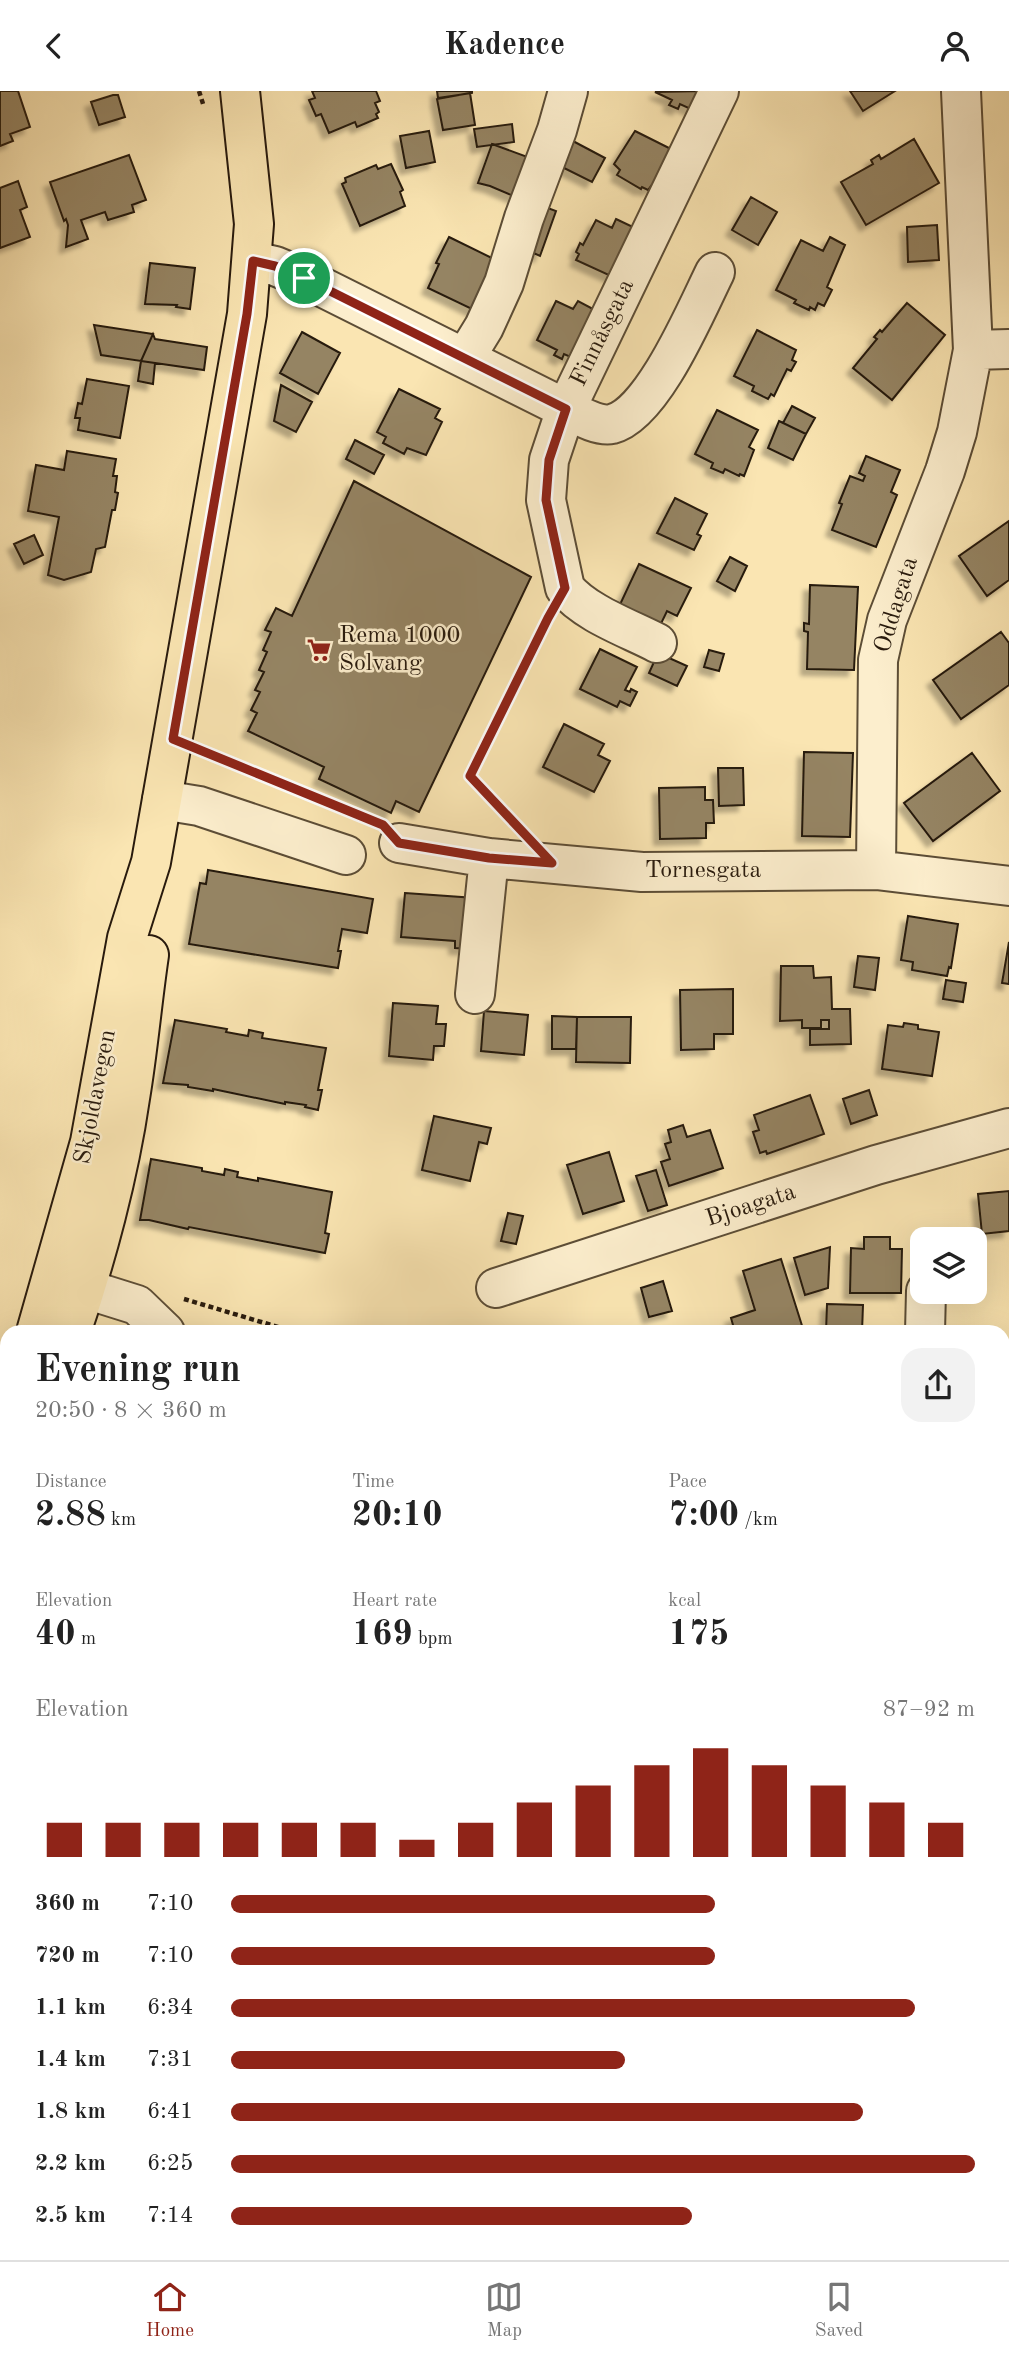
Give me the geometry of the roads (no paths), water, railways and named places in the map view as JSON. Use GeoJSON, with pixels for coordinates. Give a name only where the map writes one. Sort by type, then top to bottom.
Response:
{"type":"FeatureCollection","features":[{"type":"Feature","properties":{"kind":"main road","name":"Skjoldavegen"},"geometry":{"type":"LineString","coordinates":[[220,91],[243,133]]}},
{"type":"Feature","properties":{"kind":"main road","name":"Skjoldavegen"},"geometry":{"type":"LineString","coordinates":[[41,1317],[90,1142],[127,938],[151,862],[245,326],[253,261],[254,225],[240,91]]}},
{"type":"Feature","properties":{"kind":"main road","name":"Skjoldavegen"},"geometry":{"type":"LineString","coordinates":[[73,1325],[86,1289],[130,1100],[152,938],[151,862]]}},
{"type":"Feature","properties":{"kind":"street"},"geometry":{"type":"LineString","coordinates":[[466,358],[504,283],[568,91]]}},
{"type":"Feature","properties":{"kind":"street","name":"Finnåsgata"},"geometry":{"type":"LineString","coordinates":[[657,643],[587,607],[573,598],[565,588],[546,500],[549,460],[566,409],[719,91]]}},
{"type":"Feature","properties":{"kind":"street","name":"Oddagata"},"geometry":{"type":"LineString","coordinates":[[876,870],[878,660],[887,620],[991,349],[961,91]]}},
{"type":"Feature","properties":{"kind":"street"},"geometry":{"type":"LineString","coordinates":[[253,261],[275,266],[304,278],[593,422],[611,424],[629,414],[653,388],[673,356],[715,272]]}},
{"type":"Feature","properties":{"kind":"street"},"geometry":{"type":"LineString","coordinates":[[162,800],[199,806],[346,855]]}},
{"type":"Feature","properties":{"kind":"street","name":"Tornesgata"},"geometry":{"type":"LineString","coordinates":[[399,843],[489,858],[642,872],[876,870],[1009,885]]}},
{"type":"Feature","properties":{"kind":"street"},"geometry":{"type":"LineString","coordinates":[[475,994],[489,858]]}},
{"type":"Feature","properties":{"kind":"street","name":"Bjoagata"},"geometry":{"type":"LineString","coordinates":[[496,1288],[876,1165],[1009,1128]]}},
{"type":"Feature","properties":{"kind":"street"},"geometry":{"type":"LineString","coordinates":[[41,1317],[86,1289],[137,1305],[158,1325]]}},
{"type":"Feature","properties":{"kind":"street"},"geometry":{"type":"LineString","coordinates":[[925,1325],[926,1304]]}},
{"type":"Feature","properties":{"kind":"street"},"geometry":{"type":"LineString","coordinates":[[41,1317],[57,1325]]}},
{"type":"Feature","properties":{"kind":"place","name":"Rema 1000 Solvang"},"geometry":{"type":"Point","coordinates":[319,650]}}]}
